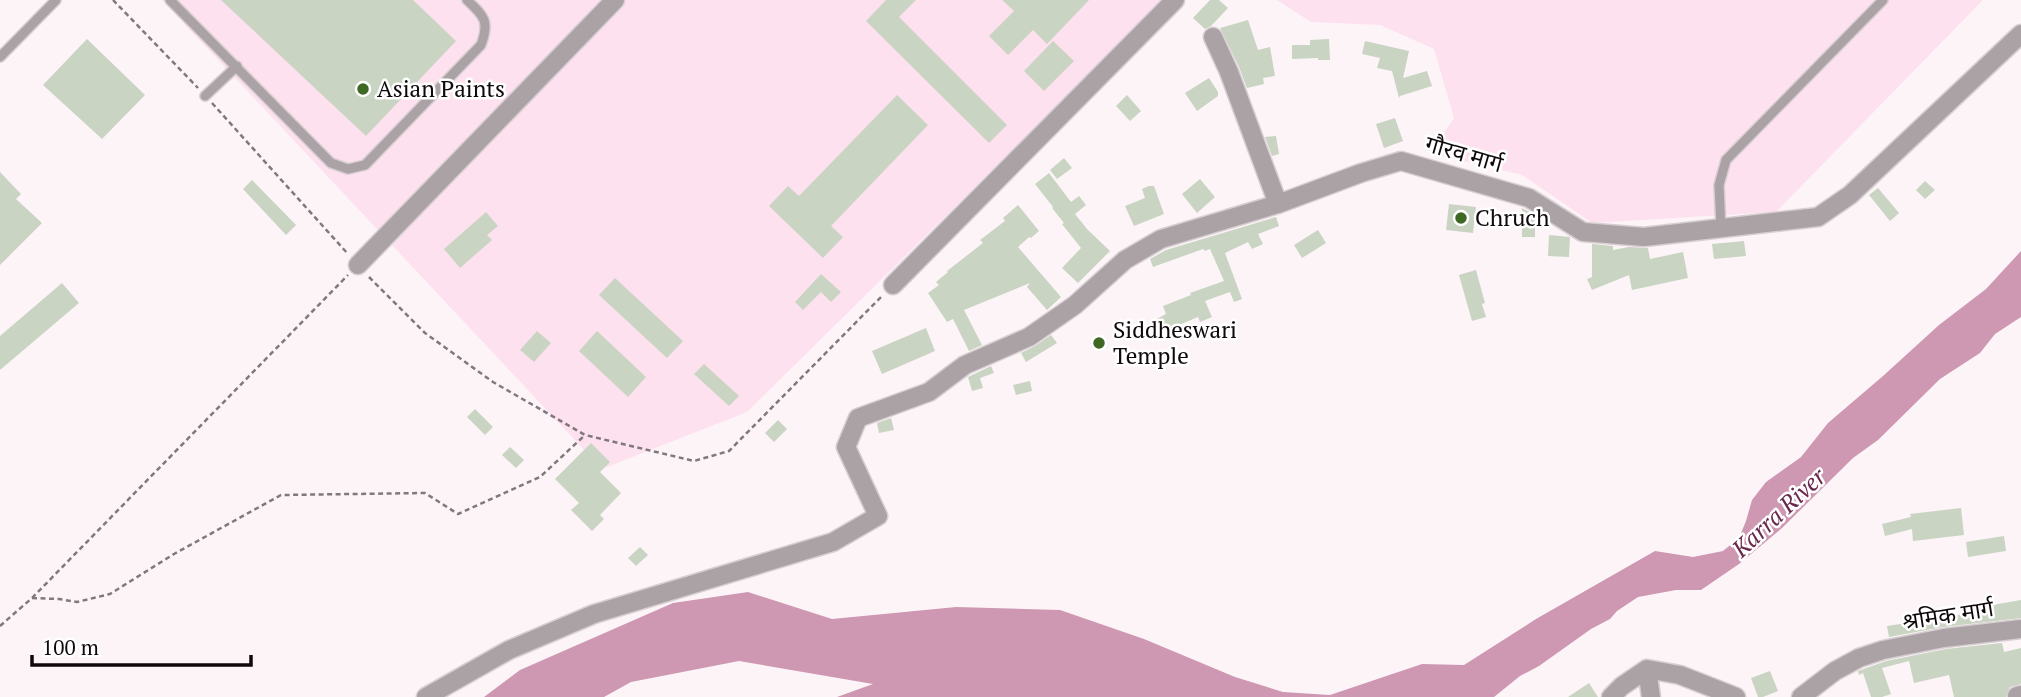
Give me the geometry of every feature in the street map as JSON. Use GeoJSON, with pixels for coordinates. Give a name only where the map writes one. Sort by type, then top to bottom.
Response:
{"type":"FeatureCollection","features":[{"type":"Feature","properties":{"kind":"street"},"geometry":{"type":"LineString","coordinates":[[358,265],[615,0]]}},
{"type":"Feature","properties":{"kind":"street"},"geometry":{"type":"LineString","coordinates":[[893,285],[1175,0]]}},
{"type":"Feature","properties":{"kind":"street","name":"गौरव मार्ग"},"geometry":{"type":"LineString","coordinates":[[426,697],[509,650],[594,614],[833,542],[878,516],[846,447],[858,418],[929,393],[965,365],[1029,337],[1075,305],[1125,260],[1161,239],[1278,204],[1401,161],[1529,198],[1583,232],[1644,237],[1818,217],[1850,195],[2021,34]]}},
{"type":"Feature","properties":{"kind":"street"},"geometry":{"type":"LineString","coordinates":[[1213,37],[1229,72],[1278,204]]}},
{"type":"Feature","properties":{"kind":"street","name":"श्रमिक मार्ग"},"geometry":{"type":"LineString","coordinates":[[1801,697],[1835,671],[1859,658],[1883,650],[1944,638],[2021,629]]}},
{"type":"Feature","properties":{"kind":"street"},"geometry":{"type":"LineString","coordinates":[[1647,669],[1651,697]]}},
{"type":"Feature","properties":{"kind":"street"},"geometry":{"type":"LineString","coordinates":[[1611,697],[1647,669],[1679,675],[1736,697]]}},
{"type":"Feature","properties":{"kind":"lane"},"geometry":{"type":"LineString","coordinates":[[0,57],[56,0]]}},
{"type":"Feature","properties":{"kind":"lane"},"geometry":{"type":"LineString","coordinates":[[170,0],[331,163],[348,169],[365,165],[481,45],[487,30],[483,15],[467,0]]}},
{"type":"Feature","properties":{"kind":"lane"},"geometry":{"type":"LineString","coordinates":[[1721,228],[1719,185],[1726,160],[1883,0]]}},
{"type":"Feature","properties":{"kind":"lane"},"geometry":{"type":"LineString","coordinates":[[205,96],[237,66]]}},
{"type":"Feature","properties":{"kind":"path"},"geometry":{"type":"LineString","coordinates":[[113,0],[205,96],[358,265],[425,332],[493,382],[586,435],[694,461],[729,451],[893,285]]}},
{"type":"Feature","properties":{"kind":"path"},"geometry":{"type":"LineString","coordinates":[[0,626],[32,598],[358,265]]}},
{"type":"Feature","properties":{"kind":"path"},"geometry":{"type":"LineString","coordinates":[[32,598],[59,598],[77,602],[110,594],[174,554],[281,495],[425,493],[458,514],[540,477],[586,435]]}},
{"type":"Feature","properties":{"kind":"shaded area"},"geometry":{"type":"Polygon","coordinates":[[[162,0],[1165,0],[747,412],[602,469],[162,0]]]}},
{"type":"Feature","properties":{"kind":"shaded area"},"geometry":{"type":"Polygon","coordinates":[[[1277,0],[1983,0],[1776,212],[1592,223],[1522,175],[1430,153],[1454,118],[1434,49],[1380,25],[1311,22],[1277,0]]]}},
{"type":"Feature","properties":{"kind":"water","name":"Karra River"},"geometry":{"type":"Polygon","coordinates":[[[2021,251],[2021,317],[1995,334],[1980,353],[1940,379],[1878,440],[1853,458],[1782,528],[1739,564],[1701,590],[1676,590],[1638,597],[1610,619],[1520,676],[1494,697],[837,697],[873,684],[739,661],[631,682],[604,697],[484,697],[520,670],[673,603],[748,592],[832,619],[956,607],[1060,610],[1144,639],[1235,677],[1283,692],[1330,695],[1422,664],[1464,665],[1536,619],[1655,551],[1693,557],[1723,551],[1739,538],[1752,500],[1766,482],[1801,457],[1828,423],[1939,325],[1986,289],[2021,251]]]}},
{"type":"Feature","properties":{"kind":"building","name":"Asian Paints"},"geometry":{"type":"Polygon","coordinates":[[[221,0],[413,0],[456,41],[366,136],[221,0]]]}},
{"type":"Feature","properties":{"kind":"building"},"geometry":{"type":"Polygon","coordinates":[[[886,0],[916,0],[899,17],[1007,125],[989,143],[866,21],[886,0]]]}},
{"type":"Feature","properties":{"kind":"building"},"geometry":{"type":"Polygon","coordinates":[[[1002,0],[1089,0],[1047,44],[1033,30],[1008,55],[989,36],[1014,11],[1002,0]]]}},
{"type":"Feature","properties":{"kind":"building"},"geometry":{"type":"Polygon","coordinates":[[[1210,0],[1219,0],[1228,8],[1205,29],[1193,18],[1210,0]]]}},
{"type":"Feature","properties":{"kind":"building"},"geometry":{"type":"Polygon","coordinates":[[[1248,20],[1258,50],[1270,47],[1275,76],[1263,78],[1264,84],[1247,88],[1220,28],[1248,20]]]}},
{"type":"Feature","properties":{"kind":"building"},"geometry":{"type":"Polygon","coordinates":[[[87,39],[145,95],[102,139],[43,85],[87,39]]]}},
{"type":"Feature","properties":{"kind":"building"},"geometry":{"type":"Polygon","coordinates":[[[1329,39],[1330,60],[1292,59],[1292,45],[1310,45],[1310,40],[1329,39]]]}},
{"type":"Feature","properties":{"kind":"building"},"geometry":{"type":"Polygon","coordinates":[[[1053,41],[1074,61],[1044,91],[1024,71],[1053,41]]]}},
{"type":"Feature","properties":{"kind":"building"},"geometry":{"type":"Polygon","coordinates":[[[1365,41],[1409,51],[1403,78],[1427,71],[1432,86],[1399,98],[1392,71],[1377,68],[1380,58],[1362,54],[1365,41]]]}},
{"type":"Feature","properties":{"kind":"building"},"geometry":{"type":"Polygon","coordinates":[[[1209,78],[1218,96],[1197,111],[1185,93],[1209,78]]]}},
{"type":"Feature","properties":{"kind":"building"},"geometry":{"type":"Polygon","coordinates":[[[897,95],[928,125],[831,226],[843,237],[823,258],[769,206],[788,186],[799,196],[897,95]]]}},
{"type":"Feature","properties":{"kind":"building"},"geometry":{"type":"Polygon","coordinates":[[[1127,95],[1141,111],[1130,121],[1116,106],[1127,95]]]}},
{"type":"Feature","properties":{"kind":"building"},"geometry":{"type":"Polygon","coordinates":[[[1395,118],[1403,141],[1384,148],[1376,124],[1395,118]]]}},
{"type":"Feature","properties":{"kind":"building"},"geometry":{"type":"Polygon","coordinates":[[[1276,136],[1279,154],[1272,156],[1265,137],[1276,136]]]}},
{"type":"Feature","properties":{"kind":"building"},"geometry":{"type":"Polygon","coordinates":[[[1064,158],[1072,168],[1057,179],[1050,170],[1064,158]]]}},
{"type":"Feature","properties":{"kind":"building"},"geometry":{"type":"Polygon","coordinates":[[[0,172],[21,194],[16,199],[42,223],[0,265],[0,172]]]}},
{"type":"Feature","properties":{"kind":"building"},"geometry":{"type":"Polygon","coordinates":[[[1049,173],[1071,202],[1079,196],[1086,205],[1075,214],[1110,251],[1078,283],[1062,268],[1081,248],[1035,184],[1049,173]]]}},
{"type":"Feature","properties":{"kind":"building"},"geometry":{"type":"Polygon","coordinates":[[[1200,179],[1215,197],[1197,213],[1182,194],[1200,179]]]}},
{"type":"Feature","properties":{"kind":"building"},"geometry":{"type":"Polygon","coordinates":[[[252,180],[296,225],[286,235],[243,189],[252,180]]]}},
{"type":"Feature","properties":{"kind":"building"},"geometry":{"type":"Polygon","coordinates":[[[1925,181],[1935,190],[1925,199],[1916,190],[1925,181]]]}},
{"type":"Feature","properties":{"kind":"building"},"geometry":{"type":"Polygon","coordinates":[[[1154,186],[1164,214],[1134,226],[1125,206],[1145,198],[1142,189],[1154,186]]]}},
{"type":"Feature","properties":{"kind":"building"},"geometry":{"type":"Polygon","coordinates":[[[1878,188],[1899,213],[1890,221],[1869,195],[1878,188]]]}},
{"type":"Feature","properties":{"kind":"building","name":"Chruch"},"geometry":{"type":"Polygon","coordinates":[[[1449,204],[1476,207],[1473,233],[1446,230],[1449,204]]]}},
{"type":"Feature","properties":{"kind":"building"},"geometry":{"type":"Polygon","coordinates":[[[1018,205],[1039,231],[1018,247],[1061,297],[1047,310],[1027,287],[1030,283],[964,310],[982,345],[969,351],[953,319],[947,322],[928,293],[939,285],[936,282],[947,271],[983,243],[980,240],[1005,221],[1003,218],[1018,205]]]}},
{"type":"Feature","properties":{"kind":"building"},"geometry":{"type":"Polygon","coordinates":[[[1522,208],[1535,215],[1535,237],[1522,237],[1522,208]]]}},
{"type":"Feature","properties":{"kind":"building"},"geometry":{"type":"Polygon","coordinates":[[[486,212],[498,226],[487,235],[492,240],[460,268],[444,249],[486,212]]]}},
{"type":"Feature","properties":{"kind":"building"},"geometry":{"type":"Polygon","coordinates":[[[1276,217],[1279,226],[1258,234],[1263,244],[1252,249],[1248,242],[1225,253],[1242,299],[1234,302],[1230,292],[1205,301],[1212,317],[1200,322],[1198,317],[1155,335],[1149,323],[1166,314],[1163,306],[1224,281],[1210,249],[1203,249],[1153,267],[1150,259],[1166,250],[1276,217]]]}},
{"type":"Feature","properties":{"kind":"building"},"geometry":{"type":"Polygon","coordinates":[[[1318,230],[1326,243],[1302,258],[1294,245],[1318,230]]]}},
{"type":"Feature","properties":{"kind":"building"},"geometry":{"type":"Polygon","coordinates":[[[1549,235],[1570,237],[1569,257],[1548,256],[1549,235]]]}},
{"type":"Feature","properties":{"kind":"building"},"geometry":{"type":"Polygon","coordinates":[[[1744,241],[1746,256],[1714,259],[1712,244],[1744,241]]]}},
{"type":"Feature","properties":{"kind":"building"},"geometry":{"type":"Polygon","coordinates":[[[1592,244],[1613,246],[1613,250],[1648,248],[1650,259],[1683,252],[1688,278],[1632,290],[1629,275],[1592,290],[1587,279],[1592,277],[1592,244]]]}},
{"type":"Feature","properties":{"kind":"building"},"geometry":{"type":"Polygon","coordinates":[[[1476,270],[1486,317],[1472,321],[1459,275],[1476,270]]]}},
{"type":"Feature","properties":{"kind":"building"},"geometry":{"type":"Polygon","coordinates":[[[821,274],[841,292],[831,302],[821,292],[803,310],[795,302],[821,274]]]}},
{"type":"Feature","properties":{"kind":"building"},"geometry":{"type":"Polygon","coordinates":[[[615,278],[683,341],[667,358],[599,295],[615,278]]]}},
{"type":"Feature","properties":{"kind":"building"},"geometry":{"type":"Polygon","coordinates":[[[62,283],[79,303],[0,370],[0,336],[62,283]]]}},
{"type":"Feature","properties":{"kind":"building"},"geometry":{"type":"Polygon","coordinates":[[[926,328],[935,351],[882,374],[872,351],[926,328]]]}},
{"type":"Feature","properties":{"kind":"building"},"geometry":{"type":"Polygon","coordinates":[[[537,331],[551,343],[534,362],[520,350],[537,331]]]}},
{"type":"Feature","properties":{"kind":"building"},"geometry":{"type":"Polygon","coordinates":[[[597,331],[646,377],[628,397],[579,351],[597,331]]]}},
{"type":"Feature","properties":{"kind":"building"},"geometry":{"type":"Polygon","coordinates":[[[1051,335],[1057,343],[1026,362],[1021,353],[1051,335]]]}},
{"type":"Feature","properties":{"kind":"building"},"geometry":{"type":"Polygon","coordinates":[[[704,364],[739,396],[729,406],[694,374],[704,364]]]}},
{"type":"Feature","properties":{"kind":"building"},"geometry":{"type":"Polygon","coordinates":[[[991,366],[994,373],[980,378],[983,388],[972,391],[968,377],[991,366]]]}},
{"type":"Feature","properties":{"kind":"building"},"geometry":{"type":"Polygon","coordinates":[[[1030,381],[1032,391],[1016,395],[1013,385],[1030,381]]]}},
{"type":"Feature","properties":{"kind":"building"},"geometry":{"type":"Polygon","coordinates":[[[475,409],[493,427],[485,435],[467,417],[475,409]]]}},
{"type":"Feature","properties":{"kind":"building"},"geometry":{"type":"Polygon","coordinates":[[[891,418],[894,430],[879,433],[877,423],[891,418]]]}},
{"type":"Feature","properties":{"kind":"building"},"geometry":{"type":"Polygon","coordinates":[[[778,420],[787,429],[774,442],[765,433],[778,420]]]}},
{"type":"Feature","properties":{"kind":"building"},"geometry":{"type":"Polygon","coordinates":[[[591,443],[610,462],[600,472],[621,493],[600,515],[604,519],[592,531],[571,510],[579,503],[555,479],[591,443]]]}},
{"type":"Feature","properties":{"kind":"building"},"geometry":{"type":"Polygon","coordinates":[[[510,447],[524,460],[516,468],[502,455],[510,447]]]}},
{"type":"Feature","properties":{"kind":"building"},"geometry":{"type":"Polygon","coordinates":[[[1961,508],[1964,535],[1913,541],[1912,529],[1885,536],[1882,524],[1911,517],[1910,514],[1961,508]]]}},
{"type":"Feature","properties":{"kind":"building"},"geometry":{"type":"Polygon","coordinates":[[[2004,536],[2006,551],[1968,557],[1966,542],[2004,536]]]}},
{"type":"Feature","properties":{"kind":"building"},"geometry":{"type":"Polygon","coordinates":[[[640,547],[648,555],[636,566],[628,558],[640,547]]]}},
{"type":"Feature","properties":{"kind":"building"},"geometry":{"type":"Polygon","coordinates":[[[2021,600],[2021,618],[1943,627],[1889,637],[1887,626],[1971,613],[1970,609],[2021,600]]]}},
{"type":"Feature","properties":{"kind":"building"},"geometry":{"type":"Polygon","coordinates":[[[2002,643],[2004,652],[2021,648],[2021,684],[2010,687],[2006,697],[1954,697],[1949,675],[1914,683],[1909,661],[1882,668],[1891,694],[1871,697],[1863,673],[1859,675],[1858,671],[1886,661],[1946,649],[2002,643]]]}},
{"type":"Feature","properties":{"kind":"building"},"geometry":{"type":"Polygon","coordinates":[[[1770,671],[1778,691],[1758,697],[1751,678],[1770,671]]]}},
{"type":"Feature","properties":{"kind":"building"},"geometry":{"type":"Polygon","coordinates":[[[1589,683],[1598,697],[1568,697],[1589,683]]]}},
{"type":"Feature","properties":{"kind":"place","name":"Asian Paints"},"geometry":{"type":"Point","coordinates":[363,89]}},
{"type":"Feature","properties":{"kind":"place","name":"Chruch"},"geometry":{"type":"Point","coordinates":[1461,218]}},
{"type":"Feature","properties":{"kind":"place","name":"Siddheswari Temple"},"geometry":{"type":"Point","coordinates":[1099,343]}}]}
